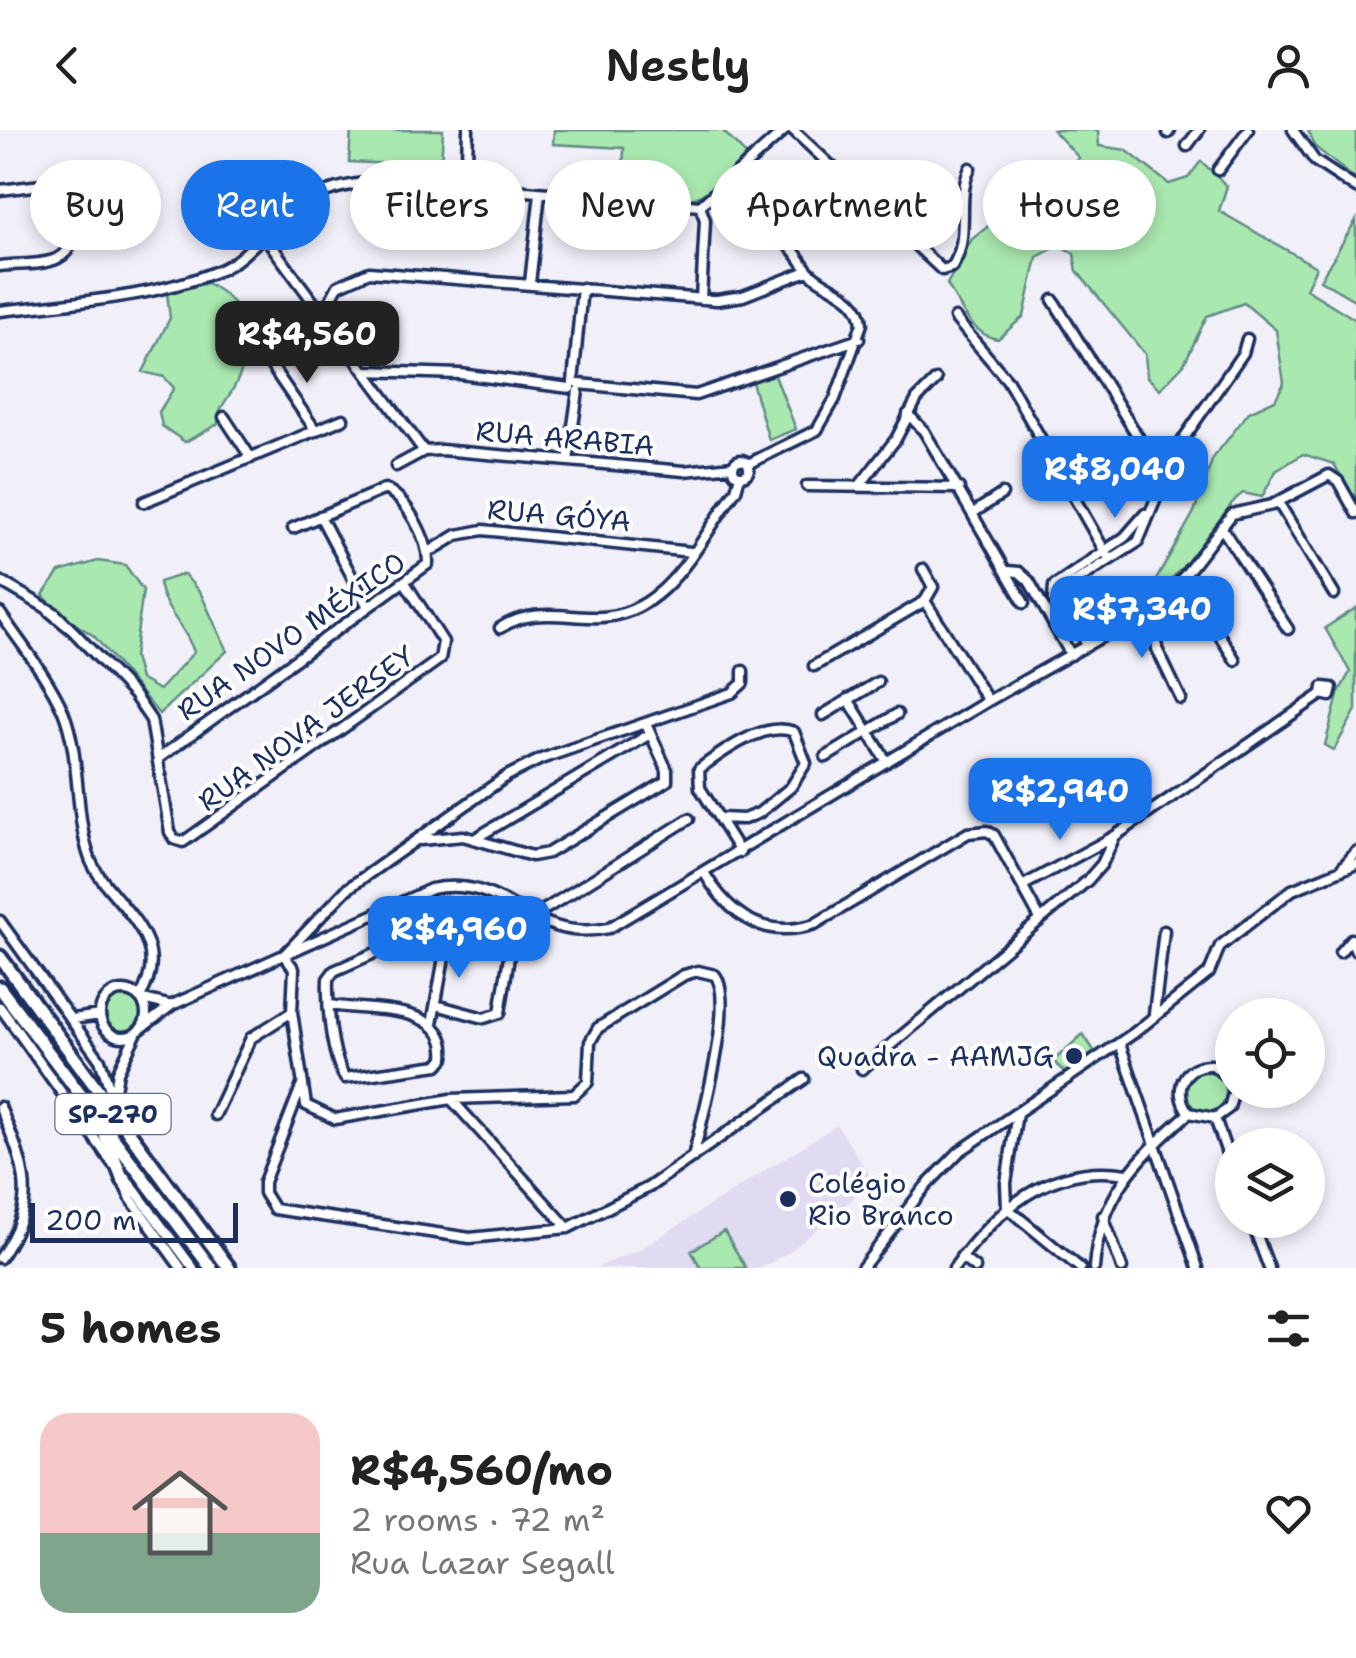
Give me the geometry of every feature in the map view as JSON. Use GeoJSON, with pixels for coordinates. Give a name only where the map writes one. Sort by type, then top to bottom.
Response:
{"type":"FeatureCollection","features":[{"type":"Feature","properties":{"kind":"highway","name":"SP-270"},"geometry":{"type":"LineString","coordinates":[[0,957],[229,1268]]}},
{"type":"Feature","properties":{"kind":"highway","name":"SP-270"},"geometry":{"type":"LineString","coordinates":[[0,988],[211,1268]]}},
{"type":"Feature","properties":{"kind":"highway"},"geometry":{"type":"LineString","coordinates":[[96,1114],[122,1177]]}},
{"type":"Feature","properties":{"kind":"street"},"geometry":{"type":"LineString","coordinates":[[467,160],[468,130]]}},
{"type":"Feature","properties":{"kind":"street"},"geometry":{"type":"LineString","coordinates":[[525,192],[700,206],[789,130],[942,270],[952,267],[962,248],[963,190],[970,168]]}},
{"type":"Feature","properties":{"kind":"street"},"geometry":{"type":"LineString","coordinates":[[1188,146],[1199,130]]}},
{"type":"Feature","properties":{"kind":"street"},"geometry":{"type":"LineString","coordinates":[[1218,170],[1248,130]]}},
{"type":"Feature","properties":{"kind":"street"},"geometry":{"type":"LineString","coordinates":[[1293,130],[1315,161],[1356,188]]}},
{"type":"Feature","properties":{"kind":"street"},"geometry":{"type":"LineString","coordinates":[[0,190],[50,184],[63,187],[70,200],[74,242],[68,253],[57,259],[0,266]]}},
{"type":"Feature","properties":{"kind":"street"},"geometry":{"type":"LineString","coordinates":[[0,311],[120,296],[218,270],[243,256],[287,212],[337,186],[350,185]]}},
{"type":"Feature","properties":{"kind":"street"},"geometry":{"type":"LineString","coordinates":[[530,283],[540,193]]}},
{"type":"Feature","properties":{"kind":"street"},"geometry":{"type":"LineString","coordinates":[[700,206],[705,220],[701,299]]}},
{"type":"Feature","properties":{"kind":"street"},"geometry":{"type":"LineString","coordinates":[[275,250],[424,451],[396,466]]}},
{"type":"Feature","properties":{"kind":"street"},"geometry":{"type":"LineString","coordinates":[[367,371],[696,395],[858,338],[862,317],[854,304],[807,271],[795,250]]}},
{"type":"Feature","properties":{"kind":"street"},"geometry":{"type":"LineString","coordinates":[[324,312],[332,295],[349,278],[368,272],[701,299],[744,296],[807,271]]}},
{"type":"Feature","properties":{"kind":"street"},"geometry":{"type":"LineString","coordinates":[[568,461],[582,288]]}},
{"type":"Feature","properties":{"kind":"street"},"geometry":{"type":"LineString","coordinates":[[314,299],[332,295]]}},
{"type":"Feature","properties":{"kind":"street"},"geometry":{"type":"LineString","coordinates":[[1053,300],[1162,477]]}},
{"type":"Feature","properties":{"kind":"street"},"geometry":{"type":"LineString","coordinates":[[955,318],[1008,381],[1110,554]]}},
{"type":"Feature","properties":{"kind":"street","name":"RUA ARABIA"},"geometry":{"type":"LineString","coordinates":[[424,451],[684,471],[733,466],[739,460],[748,464],[808,436],[835,399],[858,338]]}},
{"type":"Feature","properties":{"kind":"street"},"geometry":{"type":"LineString","coordinates":[[1079,631],[1069,625],[1053,600],[1054,586],[1138,542],[1176,448],[1243,354],[1248,338]]}},
{"type":"Feature","properties":{"kind":"street"},"geometry":{"type":"LineString","coordinates":[[268,362],[316,431]]}},
{"type":"Feature","properties":{"kind":"street"},"geometry":{"type":"LineString","coordinates":[[376,383],[386,371]]}},
{"type":"Feature","properties":{"kind":"street"},"geometry":{"type":"LineString","coordinates":[[860,485],[936,380]]}},
{"type":"Feature","properties":{"kind":"street"},"geometry":{"type":"LineString","coordinates":[[908,414],[959,488],[1024,603]]}},
{"type":"Feature","properties":{"kind":"street"},"geometry":{"type":"LineString","coordinates":[[224,418],[251,458]]}},
{"type":"Feature","properties":{"kind":"street"},"geometry":{"type":"LineString","coordinates":[[144,502],[343,419]]}},
{"type":"Feature","properties":{"kind":"street"},"geometry":{"type":"LineString","coordinates":[[1148,451],[1163,454],[1176,448]]}},
{"type":"Feature","properties":{"kind":"street"},"geometry":{"type":"LineString","coordinates":[[500,628],[534,614],[607,618],[631,613],[661,595],[736,490],[740,476],[748,472],[748,464]]}},
{"type":"Feature","properties":{"kind":"street"},"geometry":{"type":"LineString","coordinates":[[733,466],[740,476]]}},
{"type":"Feature","properties":{"kind":"street"},"geometry":{"type":"LineString","coordinates":[[100,1015],[113,1035],[138,1032],[172,1005],[405,897],[452,884],[484,890],[531,918],[570,931],[610,928],[988,701],[1122,626],[1156,614],[1237,511],[1278,502],[1329,475],[1338,481],[1356,512]]}},
{"type":"Feature","properties":{"kind":"street"},"geometry":{"type":"LineString","coordinates":[[807,486],[959,488]]}},
{"type":"Feature","properties":{"kind":"street","name":"RUA NOVO MÉXICO"},"geometry":{"type":"LineString","coordinates":[[159,758],[427,567],[429,552],[405,506],[392,492],[377,490],[320,516]]}},
{"type":"Feature","properties":{"kind":"street"},"geometry":{"type":"LineString","coordinates":[[974,513],[1002,494]]}},
{"type":"Feature","properties":{"kind":"street"},"geometry":{"type":"LineString","coordinates":[[1278,502],[1334,594]]}},
{"type":"Feature","properties":{"kind":"street"},"geometry":{"type":"LineString","coordinates":[[1087,646],[1062,590],[1110,554],[1114,543],[1134,529],[1148,510]]}},
{"type":"Feature","properties":{"kind":"street"},"geometry":{"type":"LineString","coordinates":[[293,528],[320,516],[368,607]]}},
{"type":"Feature","properties":{"kind":"street"},"geometry":{"type":"LineString","coordinates":[[1134,529],[1138,542]]}},
{"type":"Feature","properties":{"kind":"street","name":"RUA GÓYA"},"geometry":{"type":"LineString","coordinates":[[429,552],[457,535],[483,530],[691,552]]}},
{"type":"Feature","properties":{"kind":"street"},"geometry":{"type":"LineString","coordinates":[[1223,530],[1288,628]]}},
{"type":"Feature","properties":{"kind":"street"},"geometry":{"type":"LineString","coordinates":[[1096,532],[1114,543]]}},
{"type":"Feature","properties":{"kind":"street"},"geometry":{"type":"LineString","coordinates":[[814,666],[925,601],[933,586],[923,569]]}},
{"type":"Feature","properties":{"kind":"street"},"geometry":{"type":"LineString","coordinates":[[1008,571],[1020,572],[1029,581],[1071,656]]}},
{"type":"Feature","properties":{"kind":"street"},"geometry":{"type":"LineString","coordinates":[[1184,577],[1235,660]]}},
{"type":"Feature","properties":{"kind":"street"},"geometry":{"type":"LineString","coordinates":[[0,581],[73,630],[146,712],[159,758]]}},
{"type":"Feature","properties":{"kind":"street","name":"RUA NOVA JERSEY"},"geometry":{"type":"LineString","coordinates":[[159,758],[174,840],[189,839],[440,659],[443,642],[406,584]]}},
{"type":"Feature","properties":{"kind":"street"},"geometry":{"type":"LineString","coordinates":[[925,601],[988,701]]}},
{"type":"Feature","properties":{"kind":"street"},"geometry":{"type":"LineString","coordinates":[[0,613],[64,713],[86,843],[95,872],[141,926],[148,967],[139,998],[146,1011],[118,1072],[114,1095]]}},
{"type":"Feature","properties":{"kind":"street"},"geometry":{"type":"LineString","coordinates":[[1156,614],[1157,649],[1182,698]]}},
{"type":"Feature","properties":{"kind":"street"},"geometry":{"type":"LineString","coordinates":[[1069,625],[1078,619]]}},
{"type":"Feature","properties":{"kind":"street"},"geometry":{"type":"LineString","coordinates":[[284,954],[302,930],[348,889],[518,770],[732,693],[743,683],[743,671]]}},
{"type":"Feature","properties":{"kind":"street"},"geometry":{"type":"LineString","coordinates":[[823,715],[878,682]]}},
{"type":"Feature","properties":{"kind":"street"},"geometry":{"type":"LineString","coordinates":[[1022,886],[1115,836],[1322,694]]}},
{"type":"Feature","properties":{"kind":"street"},"geometry":{"type":"LineString","coordinates":[[848,699],[886,762]]}},
{"type":"Feature","properties":{"kind":"street"},"geometry":{"type":"LineString","coordinates":[[826,757],[898,714]]}},
{"type":"Feature","properties":{"kind":"street"},"geometry":{"type":"LineString","coordinates":[[416,840],[476,838],[542,856],[667,781],[667,770],[646,724]]}},
{"type":"Feature","properties":{"kind":"street"},"geometry":{"type":"LineString","coordinates":[[720,818],[753,817],[791,787],[806,763],[794,732],[779,728],[761,732],[699,770],[700,788],[740,852]]}},
{"type":"Feature","properties":{"kind":"street"},"geometry":{"type":"LineString","coordinates":[[476,838],[650,734]]}},
{"type":"Feature","properties":{"kind":"street"},"geometry":{"type":"LineString","coordinates":[[531,918],[688,819]]}},
{"type":"Feature","properties":{"kind":"street"},"geometry":{"type":"LineString","coordinates":[[705,874],[720,899],[737,915],[758,926],[795,930],[815,924],[979,830],[994,835],[1039,917]]}},
{"type":"Feature","properties":{"kind":"street"},"geometry":{"type":"LineString","coordinates":[[862,1069],[1095,873],[1115,836]]}},
{"type":"Feature","properties":{"kind":"street"},"geometry":{"type":"LineString","coordinates":[[1340,870],[1356,852]]}},
{"type":"Feature","properties":{"kind":"street"},"geometry":{"type":"LineString","coordinates":[[862,1268],[936,1174],[959,1152],[1120,1044],[1209,973],[1220,946],[1292,890],[1356,864]]}},
{"type":"Feature","properties":{"kind":"street"},"geometry":{"type":"LineString","coordinates":[[436,1005],[484,1018],[500,1014],[516,907]]}},
{"type":"Feature","properties":{"kind":"street"},"geometry":{"type":"LineString","coordinates":[[0,921],[100,1060],[122,1127]]}},
{"type":"Feature","properties":{"kind":"street"},"geometry":{"type":"LineString","coordinates":[[330,1005],[397,1012],[432,1024],[441,1032],[445,1053],[438,1065],[345,1078],[330,1005],[327,984],[334,971],[411,938],[449,930],[473,932]]}},
{"type":"Feature","properties":{"kind":"street"},"geometry":{"type":"LineString","coordinates":[[432,1024],[449,930]]}},
{"type":"Feature","properties":{"kind":"street"},"geometry":{"type":"LineString","coordinates":[[1154,1014],[1164,931]]}},
{"type":"Feature","properties":{"kind":"street"},"geometry":{"type":"LineString","coordinates":[[1340,952],[1352,939],[1356,951]]}},
{"type":"Feature","properties":{"kind":"street"},"geometry":{"type":"LineString","coordinates":[[284,954],[295,978],[292,1012],[306,1105],[314,1113],[335,1119],[451,1099],[574,1095],[588,1082],[590,1042],[598,1028],[684,975],[706,971],[720,980],[721,1005],[710,1086],[694,1157]]}},
{"type":"Feature","properties":{"kind":"street"},"geometry":{"type":"LineString","coordinates":[[100,1015],[110,995],[125,991],[157,1006],[172,1005]]}},
{"type":"Feature","properties":{"kind":"street"},"geometry":{"type":"LineString","coordinates":[[0,1007],[193,1268]]}},
{"type":"Feature","properties":{"kind":"street"},"geometry":{"type":"LineString","coordinates":[[216,1116],[251,1038],[292,1012]]}},
{"type":"Feature","properties":{"kind":"street"},"geometry":{"type":"LineString","coordinates":[[441,1032],[458,1013]]}},
{"type":"Feature","properties":{"kind":"street"},"geometry":{"type":"LineString","coordinates":[[72,1020],[100,1015]]}},
{"type":"Feature","properties":{"kind":"street"},"geometry":{"type":"LineString","coordinates":[[1120,1044],[1198,1268]]}},
{"type":"Feature","properties":{"kind":"street"},"geometry":{"type":"LineString","coordinates":[[1215,1067],[1188,1072],[1180,1097],[1189,1112],[1214,1118],[1229,1108]]}},
{"type":"Feature","properties":{"kind":"street"},"geometry":{"type":"LineString","coordinates":[[301,1088],[264,1182],[264,1192],[274,1209],[470,1238],[568,1228],[613,1208],[694,1157],[804,1079]]}},
{"type":"Feature","properties":{"kind":"street"},"geometry":{"type":"LineString","coordinates":[[451,1099],[568,1228]]}},
{"type":"Feature","properties":{"kind":"street"},"geometry":{"type":"LineString","coordinates":[[0,1107],[24,1168],[27,1199],[0,1258]]}},
{"type":"Feature","properties":{"kind":"street"},"geometry":{"type":"LineString","coordinates":[[1094,1268],[1103,1216],[1127,1174],[1189,1112]]}},
{"type":"Feature","properties":{"kind":"street"},"geometry":{"type":"LineString","coordinates":[[1007,1208],[1008,1165],[1017,1113]]}},
{"type":"Feature","properties":{"kind":"street"},"geometry":{"type":"LineString","coordinates":[[1214,1118],[1218,1128]]}},
{"type":"Feature","properties":{"kind":"street"},"geometry":{"type":"LineString","coordinates":[[954,1268],[1007,1208],[1075,1173],[1127,1174]]}},
{"type":"Feature","properties":{"kind":"street"},"geometry":{"type":"LineString","coordinates":[[122,1177],[130,1199],[180,1268]]}},
{"type":"Feature","properties":{"kind":"street"},"geometry":{"type":"LineString","coordinates":[[1007,1208],[1080,1268]]}},
{"type":"Feature","properties":{"kind":"street"},"geometry":{"type":"LineString","coordinates":[[1103,1216],[1122,1268]]}},
{"type":"Feature","properties":{"kind":"street"},"geometry":{"type":"LineString","coordinates":[[1258,1238],[1269,1268]]}},
{"type":"Feature","properties":{"kind":"street"},"geometry":{"type":"LineString","coordinates":[[961,1258],[976,1268]]}},
{"type":"Feature","properties":{"kind":"shaded area","name":"Colégio Rio Branco"},"geometry":{"type":"Polygon","coordinates":[[[837,1125],[873,1181],[792,1250],[761,1268],[596,1268],[641,1249],[837,1125]]]}},
{"type":"Feature","properties":{"kind":"green space"},"geometry":{"type":"Polygon","coordinates":[[[351,130],[443,130],[441,160],[349,162],[351,130]]]}},
{"type":"Feature","properties":{"kind":"green space"},"geometry":{"type":"Polygon","coordinates":[[[554,130],[722,130],[746,155],[741,160],[711,160],[711,189],[691,199],[691,160],[623,160],[624,148],[553,144],[554,130]]]}},
{"type":"Feature","properties":{"kind":"green space"},"geometry":{"type":"Polygon","coordinates":[[[1053,130],[1098,130],[1099,146],[1126,150],[1139,160],[1077,160],[1053,130]]]}},
{"type":"Feature","properties":{"kind":"green space"},"geometry":{"type":"Polygon","coordinates":[[[1308,130],[1356,130],[1356,180],[1314,146],[1308,130]]]}},
{"type":"Feature","properties":{"kind":"green space"},"geometry":{"type":"Polygon","coordinates":[[[1201,161],[1227,186],[1219,211],[1316,267],[1306,289],[1356,320],[1356,502],[1334,464],[1303,454],[1276,471],[1262,497],[1243,493],[1238,497],[1189,560],[1142,605],[1194,512],[1213,458],[1249,412],[1275,400],[1284,383],[1276,330],[1244,303],[1207,316],[1184,364],[1160,389],[1147,377],[1145,354],[1077,271],[1074,254],[1068,250],[1156,250],[1156,174],[1169,184],[1188,178],[1201,161]]]}},
{"type":"Feature","properties":{"kind":"green space"},"geometry":{"type":"Polygon","coordinates":[[[1356,220],[1356,301],[1320,280],[1356,220]]]}},
{"type":"Feature","properties":{"kind":"green space"},"geometry":{"type":"Polygon","coordinates":[[[983,230],[983,250],[1050,250],[1037,257],[1024,316],[998,339],[974,326],[947,284],[972,239],[983,230]]]}},
{"type":"Feature","properties":{"kind":"green space"},"geometry":{"type":"Polygon","coordinates":[[[207,283],[234,303],[242,315],[248,342],[246,357],[220,410],[218,424],[185,442],[162,426],[159,412],[174,388],[164,377],[143,372],[170,318],[167,293],[207,283]]]}},
{"type":"Feature","properties":{"kind":"green space"},"geometry":{"type":"Polygon","coordinates":[[[774,373],[796,429],[769,440],[752,382],[774,373]]]}},
{"type":"Feature","properties":{"kind":"green space"},"geometry":{"type":"Polygon","coordinates":[[[98,561],[125,565],[143,590],[134,657],[140,679],[159,690],[194,652],[165,601],[159,582],[184,574],[201,594],[227,651],[159,714],[94,636],[60,614],[43,595],[59,572],[98,561]]]}},
{"type":"Feature","properties":{"kind":"green space"},"geometry":{"type":"Polygon","coordinates":[[[1356,608],[1356,710],[1334,750],[1325,745],[1339,692],[1350,672],[1325,628],[1356,608]]]}},
{"type":"Feature","properties":{"kind":"green space"},"geometry":{"type":"Polygon","coordinates":[[[123,997],[136,1002],[141,1015],[136,1028],[123,1033],[110,1028],[105,1015],[110,1002],[123,997]]]}},
{"type":"Feature","properties":{"kind":"green space","name":"Quadra - AAMJG"},"geometry":{"type":"Polygon","coordinates":[[[1083,1034],[1095,1052],[1066,1074],[1053,1061],[1083,1034]]]}},
{"type":"Feature","properties":{"kind":"green space"},"geometry":{"type":"Polygon","coordinates":[[[1198,1074],[1214,1074],[1217,1108],[1198,1110],[1188,1100],[1188,1084],[1198,1074]]]}},
{"type":"Feature","properties":{"kind":"green space"},"geometry":{"type":"Polygon","coordinates":[[[724,1231],[746,1268],[701,1268],[691,1251],[724,1231]]]}},
{"type":"Feature","properties":{"kind":"place","name":"Quadra - AAMJG"},"geometry":{"type":"Point","coordinates":[1074,1056]}},
{"type":"Feature","properties":{"kind":"place","name":"Colégio Rio Branco"},"geometry":{"type":"Point","coordinates":[788,1199]}}]}
